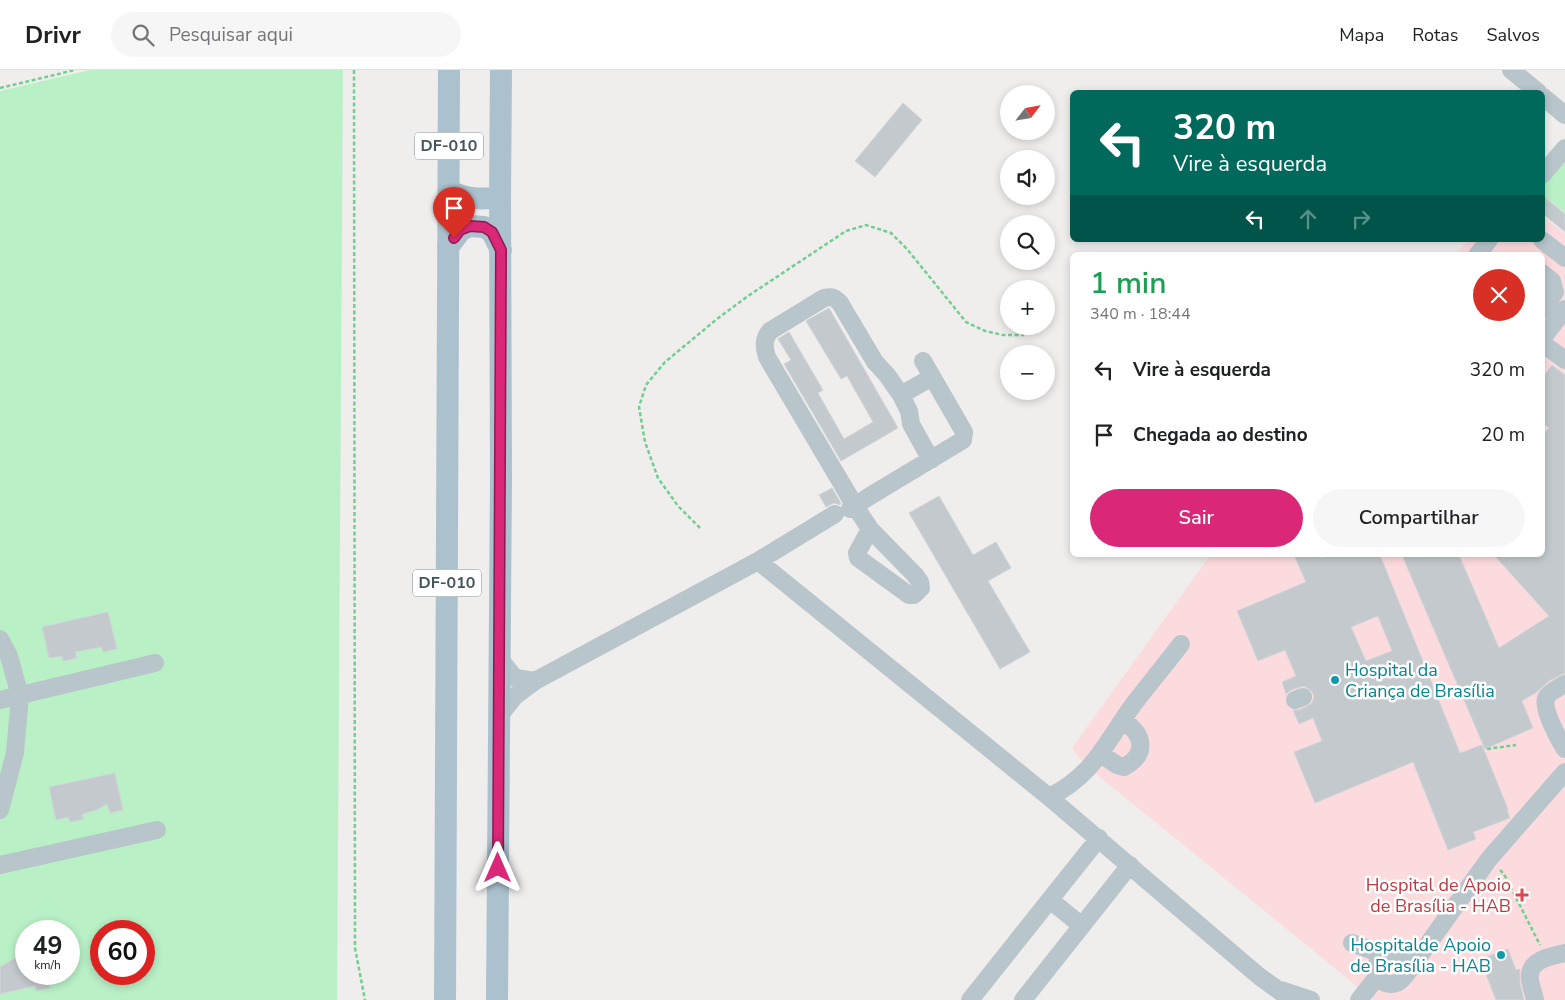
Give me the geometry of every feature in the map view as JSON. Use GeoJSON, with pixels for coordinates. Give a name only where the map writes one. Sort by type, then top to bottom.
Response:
{"type":"FeatureCollection","features":[{"type":"Feature","properties":{"kind":"main road","name":"DF-010"},"geometry":{"type":"LineString","coordinates":[[445,1000],[449,70]]}},
{"type":"Feature","properties":{"kind":"main road","name":"DF-010"},"geometry":{"type":"LineString","coordinates":[[497,1000],[502,70]]}},
{"type":"Feature","properties":{"kind":"main road"},"geometry":{"type":"LineString","coordinates":[[449,191],[473,199],[500,197]]}},
{"type":"Feature","properties":{"kind":"main road"},"geometry":{"type":"LineString","coordinates":[[448,247],[460,230],[470,226],[484,227],[492,232],[501,250]]}},
{"type":"Feature","properties":{"kind":"street"},"geometry":{"type":"LineString","coordinates":[[1512,70],[1536,90]]}},
{"type":"Feature","properties":{"kind":"street"},"geometry":{"type":"LineString","coordinates":[[1545,98],[1565,115]]}},
{"type":"Feature","properties":{"kind":"street"},"geometry":{"type":"LineString","coordinates":[[1545,171],[1565,148]]}},
{"type":"Feature","properties":{"kind":"street"},"geometry":{"type":"LineString","coordinates":[[1479,252],[1487,242]]}},
{"type":"Feature","properties":{"kind":"street"},"geometry":{"type":"LineString","coordinates":[[1545,242],[1565,258]]}},
{"type":"Feature","properties":{"kind":"street"},"geometry":{"type":"LineString","coordinates":[[1545,275],[1552,281],[1556,292],[1545,306]]}},
{"type":"Feature","properties":{"kind":"street"},"geometry":{"type":"LineString","coordinates":[[870,529],[846,510],[766,357],[764,348],[766,335],[824,298],[830,296],[834,298],[840,303],[875,362],[901,395],[909,411],[911,424],[931,460]]}},
{"type":"Feature","properties":{"kind":"street"},"geometry":{"type":"LineString","coordinates":[[1545,336],[1565,309]]}},
{"type":"Feature","properties":{"kind":"street"},"geometry":{"type":"LineString","coordinates":[[1545,341],[1565,360]]}},
{"type":"Feature","properties":{"kind":"street"},"geometry":{"type":"LineString","coordinates":[[499,716],[515,696],[535,681],[758,561],[956,445],[964,437],[964,432],[923,361]]}},
{"type":"Feature","properties":{"kind":"street"},"geometry":{"type":"LineString","coordinates":[[901,395],[932,377]]}},
{"type":"Feature","properties":{"kind":"street"},"geometry":{"type":"LineString","coordinates":[[758,561],[1099,838],[1260,976],[1274,994],[1292,1000]]}},
{"type":"Feature","properties":{"kind":"street"},"geometry":{"type":"LineString","coordinates":[[0,639],[9,656],[20,696],[15,753],[0,810]]}},
{"type":"Feature","properties":{"kind":"street"},"geometry":{"type":"LineString","coordinates":[[1049,797],[1074,783],[1101,754],[1122,721],[1181,644]]}},
{"type":"Feature","properties":{"kind":"street"},"geometry":{"type":"LineString","coordinates":[[499,658],[515,678],[535,681]]}},
{"type":"Feature","properties":{"kind":"street"},"geometry":{"type":"LineString","coordinates":[[0,700],[155,663]]}},
{"type":"Feature","properties":{"kind":"street"},"geometry":{"type":"LineString","coordinates":[[1565,684],[1549,694],[1545,705],[1555,732],[1565,749]]}},
{"type":"Feature","properties":{"kind":"street"},"geometry":{"type":"LineString","coordinates":[[1101,754],[1117,765],[1124,767],[1132,763],[1139,752],[1141,741],[1138,733],[1122,721]]}},
{"type":"Feature","properties":{"kind":"street"},"geometry":{"type":"LineString","coordinates":[[1386,1000],[1427,947],[1489,859],[1565,772]]}},
{"type":"Feature","properties":{"kind":"street"},"geometry":{"type":"LineString","coordinates":[[0,865],[157,830]]}},
{"type":"Feature","properties":{"kind":"street"},"geometry":{"type":"LineString","coordinates":[[970,1000],[1099,838]]}},
{"type":"Feature","properties":{"kind":"street"},"geometry":{"type":"LineString","coordinates":[[1023,1000],[1130,865]]}},
{"type":"Feature","properties":{"kind":"street"},"geometry":{"type":"LineString","coordinates":[[1050,900],[1082,926]]}},
{"type":"Feature","properties":{"kind":"street"},"geometry":{"type":"LineString","coordinates":[[1359,1000],[1383,964],[1427,947]]}},
{"type":"Feature","properties":{"kind":"street"},"geometry":{"type":"LineString","coordinates":[[1535,1000],[1530,976],[1532,969],[1546,957],[1565,953]]}},
{"type":"Feature","properties":{"kind":"street"},"geometry":{"type":"LineString","coordinates":[[1401,958],[1405,963],[1406,970],[1402,979],[1394,985],[1387,985],[1381,982],[1383,964],[1401,958]]}},
{"type":"Feature","properties":{"kind":"street"},"geometry":{"type":"LineString","coordinates":[[1274,994],[1311,1000]]}},
{"type":"Feature","properties":{"kind":"path"},"geometry":{"type":"LineString","coordinates":[[0,88],[75,70]]}},
{"type":"Feature","properties":{"kind":"path"},"geometry":{"type":"LineString","coordinates":[[354,70],[355,948],[365,1000]]}},
{"type":"Feature","properties":{"kind":"path"},"geometry":{"type":"LineString","coordinates":[[1487,749],[1516,745]]}},
{"type":"Feature","properties":{"kind":"path"},"geometry":{"type":"LineString","coordinates":[[1489,859],[1504,874],[1546,957]]}},
{"type":"Feature","properties":{"kind":"shaded area"},"geometry":{"type":"Polygon","coordinates":[[[1545,219],[1565,234],[1565,1000],[1374,1000],[1085,765],[1072,748],[1210,557],[1545,557],[1545,252],[1457,252],[1465,242],[1545,242],[1545,219]]]}},
{"type":"Feature","properties":{"kind":"green space"},"geometry":{"type":"Polygon","coordinates":[[[90,70],[343,70],[337,1000],[0,1000],[0,91],[90,70]]]}},
{"type":"Feature","properties":{"kind":"green space"},"geometry":{"type":"Polygon","coordinates":[[[1565,154],[1565,213],[1545,197],[1545,179],[1565,154]]]}},
{"type":"Feature","properties":{"kind":"building"},"geometry":{"type":"Polygon","coordinates":[[[903,103],[922,120],[875,177],[855,161],[903,103]]]}},
{"type":"Feature","properties":{"kind":"building"},"geometry":{"type":"Polygon","coordinates":[[[1545,197],[1565,214],[1565,232],[1545,215],[1545,197]]]}},
{"type":"Feature","properties":{"kind":"building"},"geometry":{"type":"Polygon","coordinates":[[[829,308],[898,428],[841,461],[784,364],[791,360],[778,339],[789,332],[823,390],[818,393],[844,439],[873,422],[847,376],[841,379],[806,321],[829,308]]]}},
{"type":"Feature","properties":{"kind":"building"},"geometry":{"type":"Polygon","coordinates":[[[1552,365],[1565,375],[1565,673],[1549,681],[1537,692],[1522,701],[1533,728],[1485,749],[1403,557],[1460,557],[1499,648],[1549,616],[1496,557],[1545,557],[1545,432],[1549,428],[1545,425],[1545,374],[1552,365]]]}},
{"type":"Feature","properties":{"kind":"building"},"geometry":{"type":"Polygon","coordinates":[[[832,488],[841,503],[840,505],[834,503],[826,507],[819,495],[832,488]]]}},
{"type":"Feature","properties":{"kind":"building"},"geometry":{"type":"Polygon","coordinates":[[[939,496],[973,555],[996,542],[1011,568],[988,581],[1030,652],[1000,669],[909,513],[939,496]]]}},
{"type":"Feature","properties":{"kind":"building","name":"Hospital da Criança de Brasília"},"geometry":{"type":"Polygon","coordinates":[[[1295,557],[1381,557],[1460,753],[1482,745],[1510,818],[1473,832],[1476,839],[1448,850],[1413,762],[1315,803],[1294,752],[1322,741],[1313,718],[1299,724],[1293,710],[1299,710],[1311,704],[1314,698],[1313,693],[1304,686],[1291,690],[1286,694],[1282,682],[1296,676],[1285,650],[1258,661],[1237,611],[1306,582],[1295,557]],[[1378,616],[1351,627],[1366,661],[1392,651],[1378,616]]]}},
{"type":"Feature","properties":{"kind":"building"},"geometry":{"type":"Polygon","coordinates":[[[108,612],[117,649],[103,652],[101,647],[75,652],[77,658],[63,661],[62,656],[49,658],[42,627],[108,612]]]}},
{"type":"Feature","properties":{"kind":"building"},"geometry":{"type":"Polygon","coordinates":[[[115,773],[123,810],[110,813],[107,804],[97,810],[82,814],[84,819],[70,822],[68,817],[56,820],[49,787],[115,773]]]}},
{"type":"Feature","properties":{"kind":"building","name":"Hospitalde Apoio de Brasília - HAB"},"geometry":{"type":"Polygon","coordinates":[[[1508,949],[1516,970],[1520,969],[1520,983],[1524,1000],[1496,1000],[1480,959],[1508,949]]]}},
{"type":"Feature","properties":{"kind":"building"},"geometry":{"type":"Polygon","coordinates":[[[15,958],[15,985],[49,985],[50,988],[36,991],[35,986],[0,994],[0,967],[15,958]]]}},
{"type":"Feature","properties":{"kind":"place","name":"Hospital da Criança de Brasília"},"geometry":{"type":"Point","coordinates":[1335,680]}},
{"type":"Feature","properties":{"kind":"place","name":"Hospital de Apoio de Brasília - HAB"},"geometry":{"type":"Point","coordinates":[1522,895]}},
{"type":"Feature","properties":{"kind":"place","name":"Hospitalde Apoio de Brasília - HAB"},"geometry":{"type":"Point","coordinates":[1501,955]}},
{"type":"Feature","properties":{"kind":"route"},"geometry":{"type":"LineString","coordinates":[[454,238],[460,230],[470,226],[484,227],[492,232],[501,250],[498,868]]}}]}
